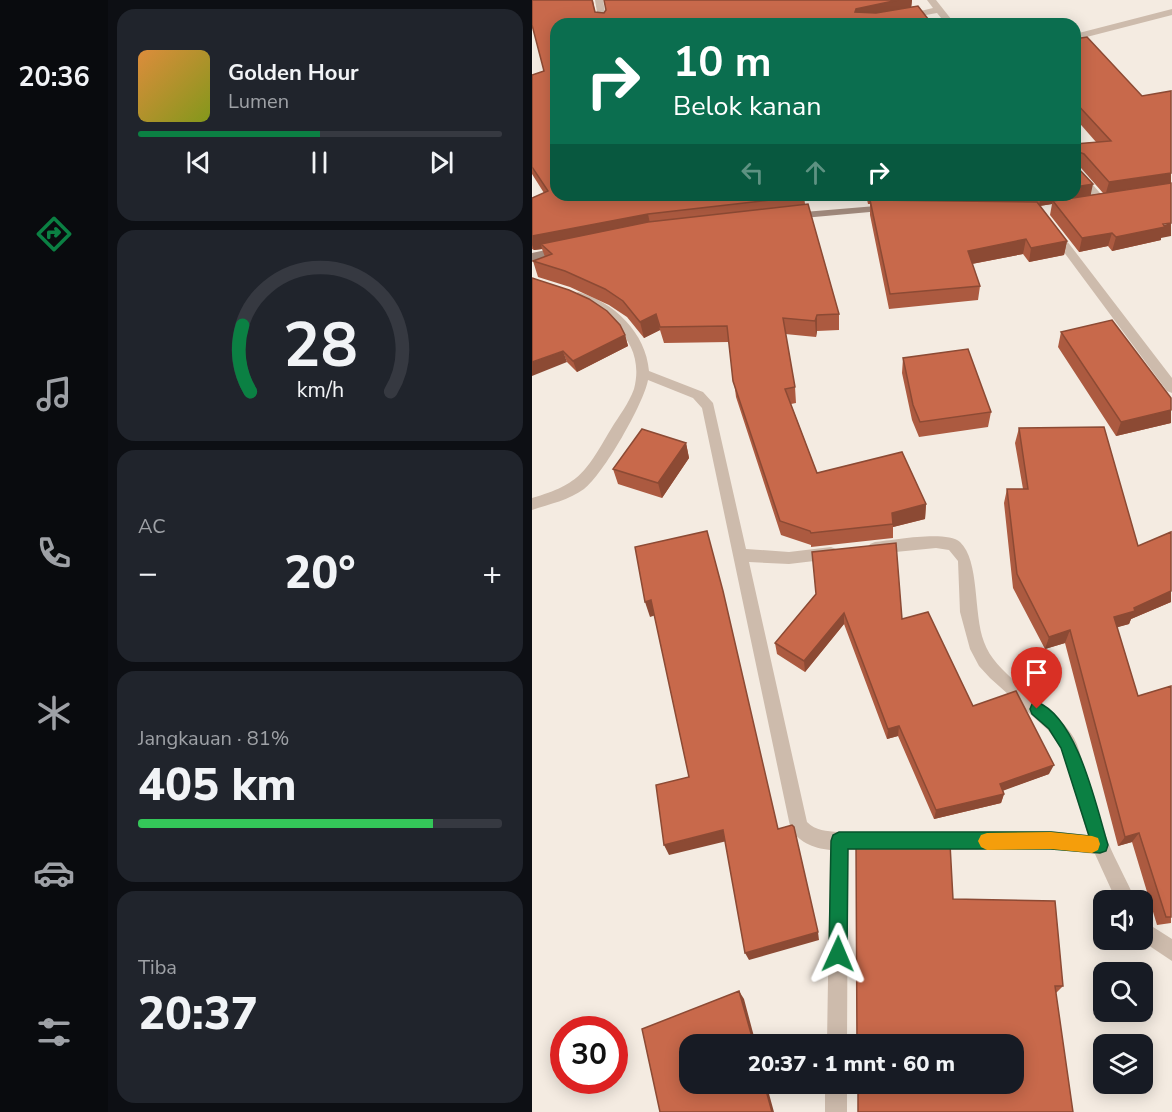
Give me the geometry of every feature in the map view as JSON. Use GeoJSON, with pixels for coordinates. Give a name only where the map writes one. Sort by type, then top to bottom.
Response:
{"type":"FeatureCollection","features":[{"type":"Feature","properties":{"kind":"street"},"geometry":{"type":"LineString","coordinates":[[599,0],[602,18]]}},
{"type":"Feature","properties":{"kind":"street"},"geometry":{"type":"LineString","coordinates":[[931,0],[946,18]]}},
{"type":"Feature","properties":{"kind":"street"},"geometry":{"type":"LineString","coordinates":[[894,18],[939,10]]}},
{"type":"Feature","properties":{"kind":"street"},"geometry":{"type":"LineString","coordinates":[[1081,35],[1171,12]]}},
{"type":"Feature","properties":{"kind":"street"},"geometry":{"type":"LineString","coordinates":[[1081,178],[1102,203]]}},
{"type":"Feature","properties":{"kind":"street"},"geometry":{"type":"LineString","coordinates":[[777,218],[905,208]]}},
{"type":"Feature","properties":{"kind":"street"},"geometry":{"type":"LineString","coordinates":[[1046,221],[1171,388]]}},
{"type":"Feature","properties":{"kind":"street"},"geometry":{"type":"LineString","coordinates":[[532,258],[574,248]]}},
{"type":"Feature","properties":{"kind":"street"},"geometry":{"type":"LineString","coordinates":[[532,504],[562,496],[589,479],[633,406],[641,387],[643,373],[641,350],[631,332],[617,317],[599,305],[564,290]]}},
{"type":"Feature","properties":{"kind":"street"},"geometry":{"type":"LineString","coordinates":[[643,373],[698,395],[708,406],[799,826],[804,832],[816,839],[839,841],[1051,840],[1100,845]]}},
{"type":"Feature","properties":{"kind":"street"},"geometry":{"type":"LineString","coordinates":[[740,555],[788,558],[936,542],[954,545],[965,560],[968,612],[976,644],[985,661],[996,673],[1054,724],[1068,744],[1100,845],[1121,890]]}},
{"type":"Feature","properties":{"kind":"street"},"geometry":{"type":"LineString","coordinates":[[837,1034],[839,841]]}},
{"type":"Feature","properties":{"kind":"street"},"geometry":{"type":"LineString","coordinates":[[1153,937],[1171,951]]}},
{"type":"Feature","properties":{"kind":"street"},"geometry":{"type":"LineString","coordinates":[[836,1094],[836,1112]]}},
{"type":"Feature","properties":{"kind":"building"},"geometry":{"type":"Polygon","coordinates":[[[532,0],[592,0],[595,12],[604,13],[606,10],[604,0],[898,0],[856,9],[855,12],[876,13],[918,6],[927,18],[550,18],[550,201],[761,201],[648,214],[532,236],[532,198],[548,191],[532,167],[532,75],[544,71],[532,25],[532,0]]]}},
{"type":"Feature","properties":{"kind":"building"},"geometry":{"type":"Polygon","coordinates":[[[1087,37],[1142,96],[1171,91],[1171,173],[1109,182],[1081,153],[1081,144],[1111,141],[1081,108],[1081,38],[1087,37]]]}},
{"type":"Feature","properties":{"kind":"building"},"geometry":{"type":"Polygon","coordinates":[[[1081,171],[1093,184],[1081,186],[1081,171]]]}},
{"type":"Feature","properties":{"kind":"building"},"geometry":{"type":"Polygon","coordinates":[[[1171,183],[1171,223],[1163,224],[1165,227],[1116,237],[1112,233],[1082,238],[1053,201],[1081,201],[1081,197],[1171,183]]]}},
{"type":"Feature","properties":{"kind":"building"},"geometry":{"type":"Polygon","coordinates":[[[870,201],[1037,202],[1067,241],[1031,248],[1026,239],[968,251],[980,286],[890,294],[870,201]]]}},
{"type":"Feature","properties":{"kind":"building"},"geometry":{"type":"Polygon","coordinates":[[[808,204],[839,314],[817,315],[815,321],[783,318],[795,387],[785,389],[817,473],[902,452],[926,504],[892,513],[893,524],[811,533],[780,521],[733,381],[727,326],[660,327],[656,314],[640,322],[623,301],[605,289],[565,271],[533,261],[552,254],[541,244],[648,222],[808,204]]]}},
{"type":"Feature","properties":{"kind":"building"},"geometry":{"type":"Polygon","coordinates":[[[532,278],[589,299],[607,311],[620,325],[625,335],[573,361],[563,351],[532,362],[532,278]]]}},
{"type":"Feature","properties":{"kind":"building"},"geometry":{"type":"Polygon","coordinates":[[[1112,320],[1171,398],[1171,410],[1121,422],[1061,332],[1112,320]]]}},
{"type":"Feature","properties":{"kind":"building"},"geometry":{"type":"Polygon","coordinates":[[[968,349],[991,412],[920,422],[913,405],[903,358],[968,349]]]}},
{"type":"Feature","properties":{"kind":"building"},"geometry":{"type":"Polygon","coordinates":[[[1104,427],[1138,546],[1171,532],[1171,591],[1134,608],[1135,611],[1114,617],[1138,696],[1171,686],[1171,917],[1166,917],[1139,833],[1125,837],[1070,630],[1049,637],[1017,574],[1007,489],[1028,489],[1019,428],[1104,427]]]}},
{"type":"Feature","properties":{"kind":"building"},"geometry":{"type":"Polygon","coordinates":[[[642,429],[686,443],[658,483],[613,469],[642,429]]]}},
{"type":"Feature","properties":{"kind":"building"},"geometry":{"type":"Polygon","coordinates":[[[707,531],[778,829],[792,825],[794,827],[818,932],[745,953],[723,830],[664,845],[656,785],[689,777],[651,600],[645,602],[635,547],[707,531]]]}},
{"type":"Feature","properties":{"kind":"building"},"geometry":{"type":"Polygon","coordinates":[[[896,543],[902,619],[928,612],[973,706],[1016,691],[1054,765],[1000,784],[1004,794],[936,810],[899,726],[888,729],[844,613],[804,661],[775,643],[816,594],[812,552],[896,543]]]}},
{"type":"Feature","properties":{"kind":"building"},"geometry":{"type":"Polygon","coordinates":[[[950,844],[953,899],[1055,901],[1063,986],[1055,986],[1073,1112],[858,1112],[858,1094],[1024,1094],[1024,1034],[857,1034],[856,845],[950,844]]]}},
{"type":"Feature","properties":{"kind":"building"},"geometry":{"type":"Polygon","coordinates":[[[739,991],[751,1034],[679,1034],[679,1094],[767,1094],[772,1112],[660,1112],[642,1029],[739,991]]]}},
{"type":"Feature","properties":{"kind":"slow traffic"},"geometry":{"type":"LineString","coordinates":[[987,841],[1051,840],[1092,844]]}},
{"type":"Feature","properties":{"kind":"route"},"geometry":{"type":"LineString","coordinates":[[838,954],[839,841],[1051,840],[1100,845],[1068,744],[1054,724],[1037,709]]}}]}
